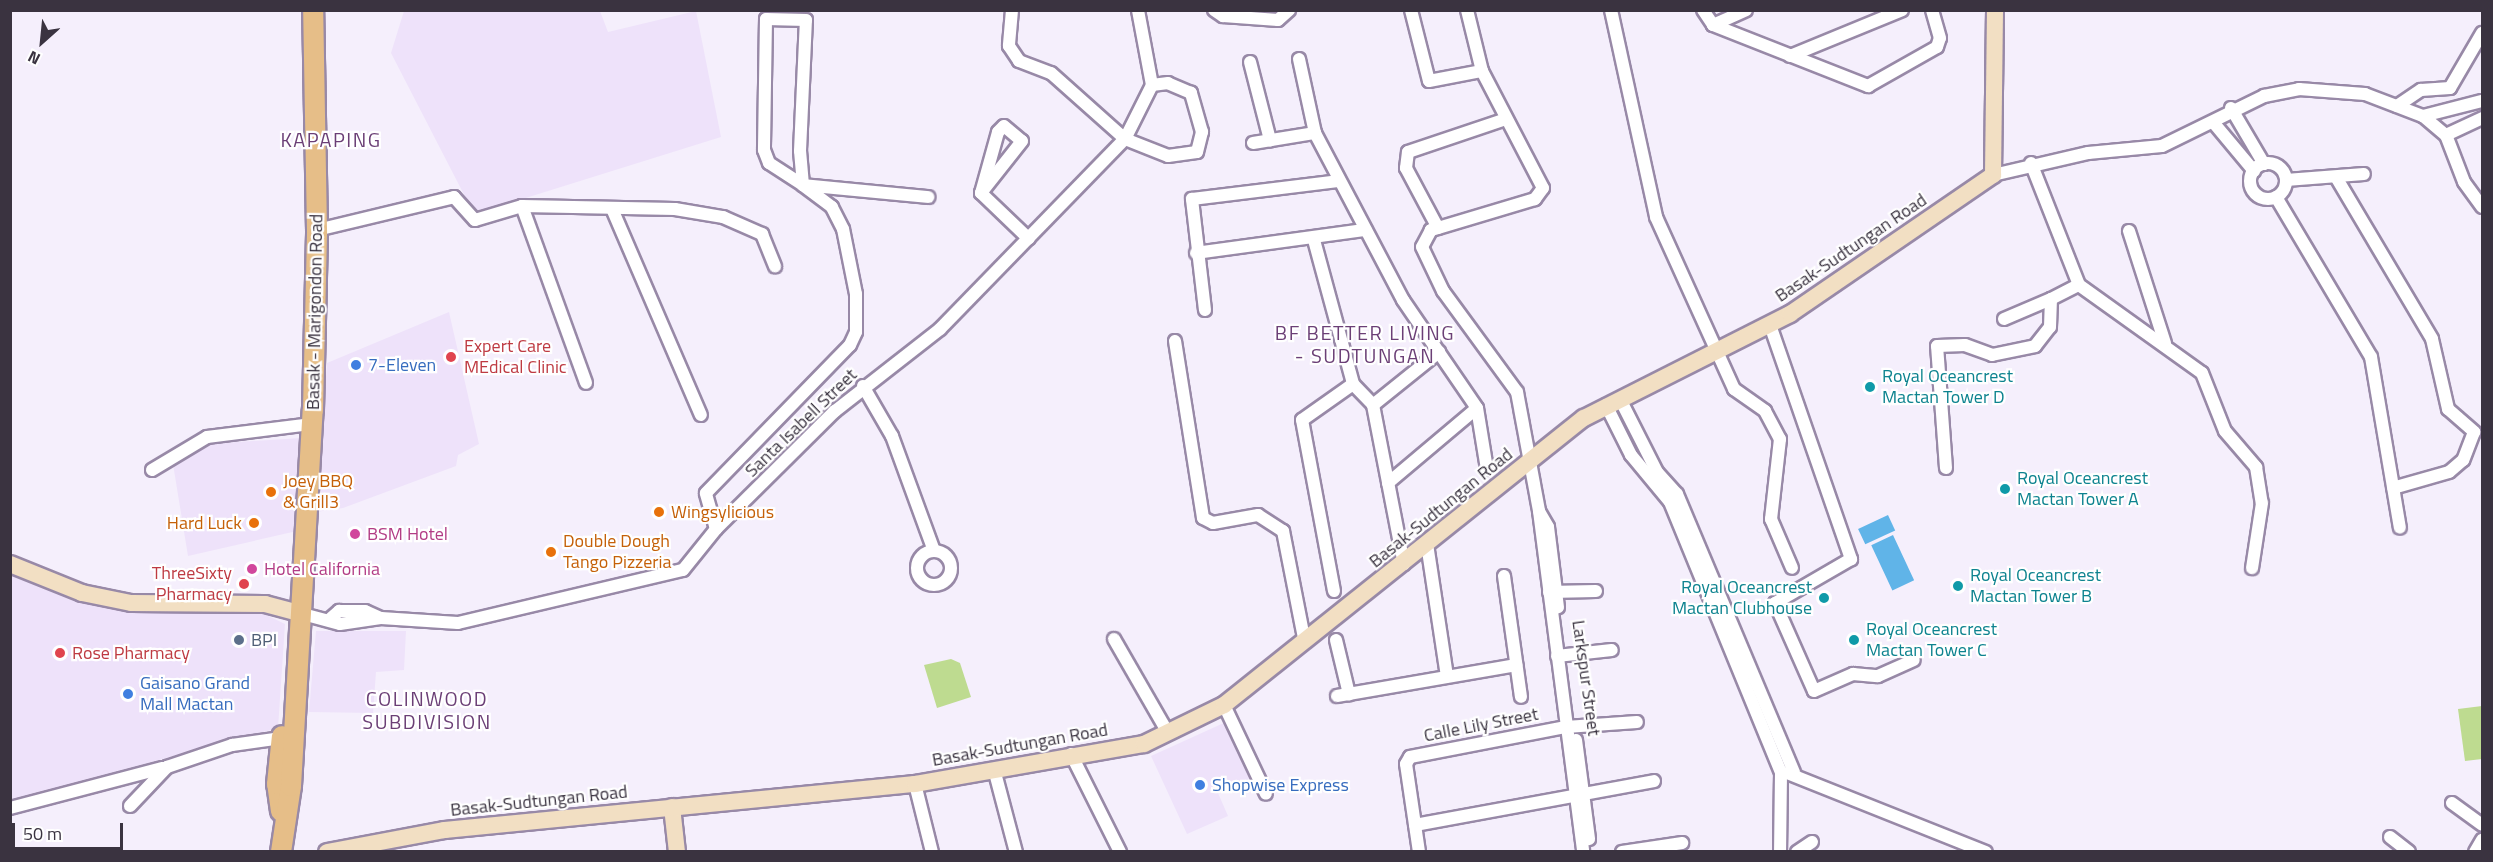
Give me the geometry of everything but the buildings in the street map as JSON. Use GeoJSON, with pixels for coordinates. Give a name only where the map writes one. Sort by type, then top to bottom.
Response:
{"type":"FeatureCollection","features":[{"type":"Feature","properties":{"kind":"main road","name":"Basak - Marigondon Road"},"geometry":{"type":"LineString","coordinates":[[281,852],[283,823],[291,786],[299,613],[312,424],[317,230],[313,10]]}},
{"type":"Feature","properties":{"kind":"main road","name":"Basak - Marigondon Road"},"geometry":{"type":"LineString","coordinates":[[283,823],[277,784],[290,632],[299,613]]}},
{"type":"Feature","properties":{"kind":"street"},"geometry":{"type":"LineString","coordinates":[[1012,10],[1011,55],[1052,73],[1125,139],[1168,156],[1197,152],[1202,145],[1191,93],[1168,83],[1152,86],[1138,10]]}},
{"type":"Feature","properties":{"kind":"street"},"geometry":{"type":"LineString","coordinates":[[1214,10],[1223,16],[1278,20],[1289,10]]}},
{"type":"Feature","properties":{"kind":"street"},"geometry":{"type":"LineString","coordinates":[[1411,10],[1429,81],[1482,71]]}},
{"type":"Feature","properties":{"kind":"street"},"geometry":{"type":"LineString","coordinates":[[1467,10],[1482,71],[1543,188],[1535,199],[1438,228],[1406,168],[1408,152],[1506,119]]}},
{"type":"Feature","properties":{"kind":"street"},"geometry":{"type":"LineString","coordinates":[[1611,10],[1656,217],[1734,389],[1765,411],[1780,439],[1771,519],[1792,568]]}},
{"type":"Feature","properties":{"kind":"street"},"geometry":{"type":"LineString","coordinates":[[1703,10],[1713,25],[1790,56],[1873,84],[1936,47],[1940,38],[1932,10]]}},
{"type":"Feature","properties":{"kind":"street"},"geometry":{"type":"LineString","coordinates":[[1713,25],[1746,10]]}},
{"type":"Feature","properties":{"kind":"street"},"geometry":{"type":"LineString","coordinates":[[1790,56],[1902,10]]}},
{"type":"Feature","properties":{"kind":"street"},"geometry":{"type":"LineString","coordinates":[[1993,175],[1995,10]]}},
{"type":"Feature","properties":{"kind":"street"},"geometry":{"type":"LineString","coordinates":[[716,529],[706,494],[850,345],[856,332],[856,294],[843,230],[832,207],[769,163],[764,150],[766,19],[806,20],[800,151],[803,185]]}},
{"type":"Feature","properties":{"kind":"street"},"geometry":{"type":"LineString","coordinates":[[2397,106],[2421,90],[2450,88],[2482,33]]}},
{"type":"Feature","properties":{"kind":"street"},"geometry":{"type":"LineString","coordinates":[[1299,59],[1315,133],[1338,181],[1439,352],[1477,408],[1487,469]]}},
{"type":"Feature","properties":{"kind":"street"},"geometry":{"type":"LineString","coordinates":[[1250,62],[1270,140]]}},
{"type":"Feature","properties":{"kind":"street","name":"Santa Isabell Street"},"geometry":{"type":"LineString","coordinates":[[299,613],[331,618],[339,611],[365,611],[381,618],[458,623],[674,574],[716,529],[863,386],[940,329],[1029,240],[1125,139],[1152,86]]}},
{"type":"Feature","properties":{"kind":"street","name":"Basak-Sudtungan Road"},"geometry":{"type":"LineString","coordinates":[[327,852],[445,830],[915,784],[1071,754],[1144,744],[1224,705],[1304,638],[1404,564],[1527,462],[1613,402],[1770,325],[1993,175],[2031,163],[2162,146],[2213,122],[2231,108],[2299,90],[2365,94],[2423,116],[2446,135],[2464,182],[2482,207]]}},
{"type":"Feature","properties":{"kind":"street"},"geometry":{"type":"LineString","coordinates":[[2423,116],[2482,101]]}},
{"type":"Feature","properties":{"kind":"street"},"geometry":{"type":"LineString","coordinates":[[2231,108],[2259,167],[2255,193],[2276,197],[2371,357],[2400,528]]}},
{"type":"Feature","properties":{"kind":"street"},"geometry":{"type":"LineString","coordinates":[[2446,135],[2482,118]]}},
{"type":"Feature","properties":{"kind":"street"},"geometry":{"type":"LineString","coordinates":[[2213,122],[2259,167],[2282,169],[2286,180]]}},
{"type":"Feature","properties":{"kind":"street"},"geometry":{"type":"LineString","coordinates":[[1004,126],[1017,132],[1022,141],[981,193],[998,132],[1004,126]]}},
{"type":"Feature","properties":{"kind":"street"},"geometry":{"type":"LineString","coordinates":[[1253,143],[1315,133]]}},
{"type":"Feature","properties":{"kind":"street"},"geometry":{"type":"LineString","coordinates":[[2031,163],[2079,285],[2165,343],[2202,372],[2225,431],[2256,467],[2262,503],[2252,568]]}},
{"type":"Feature","properties":{"kind":"street"},"geometry":{"type":"LineString","coordinates":[[2286,180],[2364,174]]}},
{"type":"Feature","properties":{"kind":"street"},"geometry":{"type":"LineString","coordinates":[[2336,177],[2432,339],[2448,409],[2474,432],[2463,460],[2449,472],[2393,488]]}},
{"type":"Feature","properties":{"kind":"street"},"geometry":{"type":"LineString","coordinates":[[2276,197],[2286,180]]}},
{"type":"Feature","properties":{"kind":"street"},"geometry":{"type":"LineString","coordinates":[[1205,310],[1196,252],[1192,199],[1338,181]]}},
{"type":"Feature","properties":{"kind":"street"},"geometry":{"type":"LineString","coordinates":[[803,185],[928,197]]}},
{"type":"Feature","properties":{"kind":"street"},"geometry":{"type":"LineString","coordinates":[[981,193],[1029,240]]}},
{"type":"Feature","properties":{"kind":"street"},"geometry":{"type":"LineString","coordinates":[[317,230],[454,197],[476,220],[522,206],[613,210],[675,208],[723,217],[762,234],[775,266]]}},
{"type":"Feature","properties":{"kind":"street"},"geometry":{"type":"LineString","coordinates":[[522,206],[586,382]]}},
{"type":"Feature","properties":{"kind":"street"},"geometry":{"type":"LineString","coordinates":[[613,210],[701,415]]}},
{"type":"Feature","properties":{"kind":"street","name":"Larkspur Street"},"geometry":{"type":"LineString","coordinates":[[1438,228],[1422,247],[1426,260],[1517,392],[1527,462],[1539,512],[1548,527],[1552,592],[1579,792],[1590,852]]}},
{"type":"Feature","properties":{"kind":"street"},"geometry":{"type":"LineString","coordinates":[[1196,252],[1314,240],[1365,230]]}},
{"type":"Feature","properties":{"kind":"street"},"geometry":{"type":"LineString","coordinates":[[2129,231],[2165,343]]}},
{"type":"Feature","properties":{"kind":"street"},"geometry":{"type":"LineString","coordinates":[[1314,240],[1353,384],[1373,405],[1404,564]]}},
{"type":"Feature","properties":{"kind":"street"},"geometry":{"type":"LineString","coordinates":[[2004,319],[2079,285]]}},
{"type":"Feature","properties":{"kind":"street"},"geometry":{"type":"LineString","coordinates":[[1946,468],[1937,346],[1965,345],[1992,355],[2035,346],[2050,327],[2051,299]]}},
{"type":"Feature","properties":{"kind":"street"},"geometry":{"type":"LineString","coordinates":[[1770,325],[1851,559],[1775,603],[1814,691],[1853,674],[1878,676],[1914,660]]}},
{"type":"Feature","properties":{"kind":"street"},"geometry":{"type":"LineString","coordinates":[[1175,341],[1203,518],[1213,523],[1258,515],[1283,531],[1304,638]]}},
{"type":"Feature","properties":{"kind":"street"},"geometry":{"type":"LineString","coordinates":[[1373,405],[1439,352]]}},
{"type":"Feature","properties":{"kind":"street"},"geometry":{"type":"LineString","coordinates":[[1334,591],[1302,420],[1353,384]]}},
{"type":"Feature","properties":{"kind":"street"},"geometry":{"type":"LineString","coordinates":[[863,386],[892,436],[934,550]]}},
{"type":"Feature","properties":{"kind":"street"},"geometry":{"type":"LineString","coordinates":[[1613,402],[1652,475],[1677,494],[1713,587],[1781,773],[1780,852]]}},
{"type":"Feature","properties":{"kind":"street"},"geometry":{"type":"LineString","coordinates":[[1388,483],[1477,408]]}},
{"type":"Feature","properties":{"kind":"street"},"geometry":{"type":"LineString","coordinates":[[152,470],[207,437],[312,424]]}},
{"type":"Feature","properties":{"kind":"street"},"geometry":{"type":"LineString","coordinates":[[1427,544],[1447,677]]}},
{"type":"Feature","properties":{"kind":"street"},"geometry":{"type":"LineString","coordinates":[[10,564],[82,593],[131,603],[265,604],[299,613]]}},
{"type":"Feature","properties":{"kind":"street"},"geometry":{"type":"LineString","coordinates":[[1504,576],[1521,696]]}},
{"type":"Feature","properties":{"kind":"street"},"geometry":{"type":"LineString","coordinates":[[1713,587],[1794,772]]}},
{"type":"Feature","properties":{"kind":"street"},"geometry":{"type":"LineString","coordinates":[[1552,592],[1596,591]]}},
{"type":"Feature","properties":{"kind":"street"},"geometry":{"type":"LineString","coordinates":[[1114,639],[1168,733]]}},
{"type":"Feature","properties":{"kind":"street"},"geometry":{"type":"LineString","coordinates":[[1336,640],[1343,695],[1516,665]]}},
{"type":"Feature","properties":{"kind":"street"},"geometry":{"type":"LineString","coordinates":[[1561,656],[1612,650]]}},
{"type":"Feature","properties":{"kind":"street"},"geometry":{"type":"LineString","coordinates":[[1224,705],[1266,794]]}},
{"type":"Feature","properties":{"kind":"street","name":"Calle Lily Street"},"geometry":{"type":"LineString","coordinates":[[1414,825],[1406,764],[1410,757],[1570,727],[1637,722]]}},
{"type":"Feature","properties":{"kind":"street"},"geometry":{"type":"LineString","coordinates":[[10,808],[167,767],[232,745],[282,738]]}},
{"type":"Feature","properties":{"kind":"street"},"geometry":{"type":"LineString","coordinates":[[1071,754],[1120,852]]}},
{"type":"Feature","properties":{"kind":"street"},"geometry":{"type":"LineString","coordinates":[[130,806],[167,767]]}},
{"type":"Feature","properties":{"kind":"street"},"geometry":{"type":"LineString","coordinates":[[994,769],[1016,852]]}},
{"type":"Feature","properties":{"kind":"street"},"geometry":{"type":"LineString","coordinates":[[1781,773],[1794,772],[1961,849],[1986,852]]}},
{"type":"Feature","properties":{"kind":"street"},"geometry":{"type":"LineString","coordinates":[[1419,852],[1414,825],[1579,792],[1654,781]]}},
{"type":"Feature","properties":{"kind":"street"},"geometry":{"type":"LineString","coordinates":[[915,784],[932,852]]}},
{"type":"Feature","properties":{"kind":"street","name":"Larkspur Street"},"geometry":{"type":"LineString","coordinates":[[1579,792],[1583,852]]}},
{"type":"Feature","properties":{"kind":"street"},"geometry":{"type":"LineString","coordinates":[[2452,803],[2482,825]]}},
{"type":"Feature","properties":{"kind":"street"},"geometry":{"type":"LineString","coordinates":[[672,807],[677,852]]}},
{"type":"Feature","properties":{"kind":"street"},"geometry":{"type":"LineString","coordinates":[[2390,837],[2409,852]]}},
{"type":"Feature","properties":{"kind":"street"},"geometry":{"type":"LineString","coordinates":[[2475,852],[2482,840]]}},
{"type":"Feature","properties":{"kind":"street"},"geometry":{"type":"LineString","coordinates":[[1797,852],[1812,842]]}},
{"type":"Feature","properties":{"kind":"street"},"geometry":{"type":"LineString","coordinates":[[1622,852],[1682,843]]}},
{"type":"Feature","properties":{"kind":"shaded area"},"geometry":{"type":"Polygon","coordinates":[[[404,11],[600,11],[608,32],[696,11],[721,137],[474,214],[391,53],[404,11]]]}},
{"type":"Feature","properties":{"kind":"shaded area"},"geometry":{"type":"Polygon","coordinates":[[[449,312],[479,444],[458,455],[456,466],[343,508],[316,512],[327,363],[449,312]]]}},
{"type":"Feature","properties":{"kind":"shaded area"},"geometry":{"type":"Polygon","coordinates":[[[301,438],[297,531],[188,556],[173,464],[206,444],[301,438]]]}},
{"type":"Feature","properties":{"kind":"shaded area","name":"Gaisano Grand Mall Mactan"},"geometry":{"type":"Polygon","coordinates":[[[11,567],[102,604],[163,613],[260,612],[285,624],[278,728],[11,800],[11,567]]]}},
{"type":"Feature","properties":{"kind":"shaded area"},"geometry":{"type":"Polygon","coordinates":[[[316,631],[406,631],[404,670],[376,672],[373,713],[309,712],[316,631]]]}},
{"type":"Feature","properties":{"kind":"shaded area","name":"Shopwise Express"},"geometry":{"type":"Polygon","coordinates":[[[1226,722],[1251,778],[1218,793],[1228,816],[1187,834],[1151,756],[1226,722]]]}},
{"type":"Feature","properties":{"kind":"green space"},"geometry":{"type":"Polygon","coordinates":[[[951,659],[960,663],[971,697],[937,708],[924,665],[951,659]]]}},
{"type":"Feature","properties":{"kind":"green space"},"geometry":{"type":"Polygon","coordinates":[[[2482,706],[2482,759],[2465,761],[2458,709],[2482,706]]]}},
{"type":"Feature","properties":{"kind":"water"},"geometry":{"type":"Polygon","coordinates":[[[1888,515],[1895,530],[1865,544],[1858,529],[1888,515]]]}},
{"type":"Feature","properties":{"kind":"water"},"geometry":{"type":"Polygon","coordinates":[[[1893,535],[1914,580],[1892,590],[1871,545],[1893,535]]]}},
{"type":"Feature","properties":{"kind":"place","name":"Expert Care MEdical Clinic"},"geometry":{"type":"Point","coordinates":[451,357]}},
{"type":"Feature","properties":{"kind":"place","name":"7-Eleven"},"geometry":{"type":"Point","coordinates":[356,365]}},
{"type":"Feature","properties":{"kind":"place","name":"Royal Oceancrest Mactan Tower D"},"geometry":{"type":"Point","coordinates":[1870,387]}},
{"type":"Feature","properties":{"kind":"place","name":"Royal Oceancrest Mactan Tower A"},"geometry":{"type":"Point","coordinates":[2005,489]}},
{"type":"Feature","properties":{"kind":"place","name":"Joey BBQ & Grill3"},"geometry":{"type":"Point","coordinates":[271,492]}},
{"type":"Feature","properties":{"kind":"place","name":"Wingsylicious"},"geometry":{"type":"Point","coordinates":[659,512]}},
{"type":"Feature","properties":{"kind":"place","name":"Hard Luck"},"geometry":{"type":"Point","coordinates":[254,523]}},
{"type":"Feature","properties":{"kind":"place","name":"BSM Hotel"},"geometry":{"type":"Point","coordinates":[355,534]}},
{"type":"Feature","properties":{"kind":"place","name":"Double Dough Tango Pizzeria"},"geometry":{"type":"Point","coordinates":[551,552]}},
{"type":"Feature","properties":{"kind":"place","name":"Hotel California"},"geometry":{"type":"Point","coordinates":[252,569]}},
{"type":"Feature","properties":{"kind":"place","name":"ThreeSixty Pharmacy"},"geometry":{"type":"Point","coordinates":[244,584]}},
{"type":"Feature","properties":{"kind":"place","name":"Royal Oceancrest Mactan Tower B"},"geometry":{"type":"Point","coordinates":[1958,586]}},
{"type":"Feature","properties":{"kind":"place","name":"Royal Oceancrest Mactan Clubhouse"},"geometry":{"type":"Point","coordinates":[1824,598]}},
{"type":"Feature","properties":{"kind":"place","name":"BPI"},"geometry":{"type":"Point","coordinates":[239,640]}},
{"type":"Feature","properties":{"kind":"place","name":"Royal Oceancrest Mactan Tower C"},"geometry":{"type":"Point","coordinates":[1854,640]}},
{"type":"Feature","properties":{"kind":"place","name":"Rose Pharmacy"},"geometry":{"type":"Point","coordinates":[60,653]}},
{"type":"Feature","properties":{"kind":"place","name":"Gaisano Grand Mall Mactan"},"geometry":{"type":"Point","coordinates":[128,694]}},
{"type":"Feature","properties":{"kind":"place","name":"Shopwise Express"},"geometry":{"type":"Point","coordinates":[1200,785]}},
{"type":"Feature","properties":{"kind":"district","name":"KAPAPING"},"geometry":{"type":"Point","coordinates":[331,139]}},
{"type":"Feature","properties":{"kind":"district","name":"BF BETTER LIVING - SUDTUNGAN"},"geometry":{"type":"Point","coordinates":[1365,344]}},
{"type":"Feature","properties":{"kind":"district","name":"COLINWOOD SUBDIVISION"},"geometry":{"type":"Point","coordinates":[427,710]}}]}
